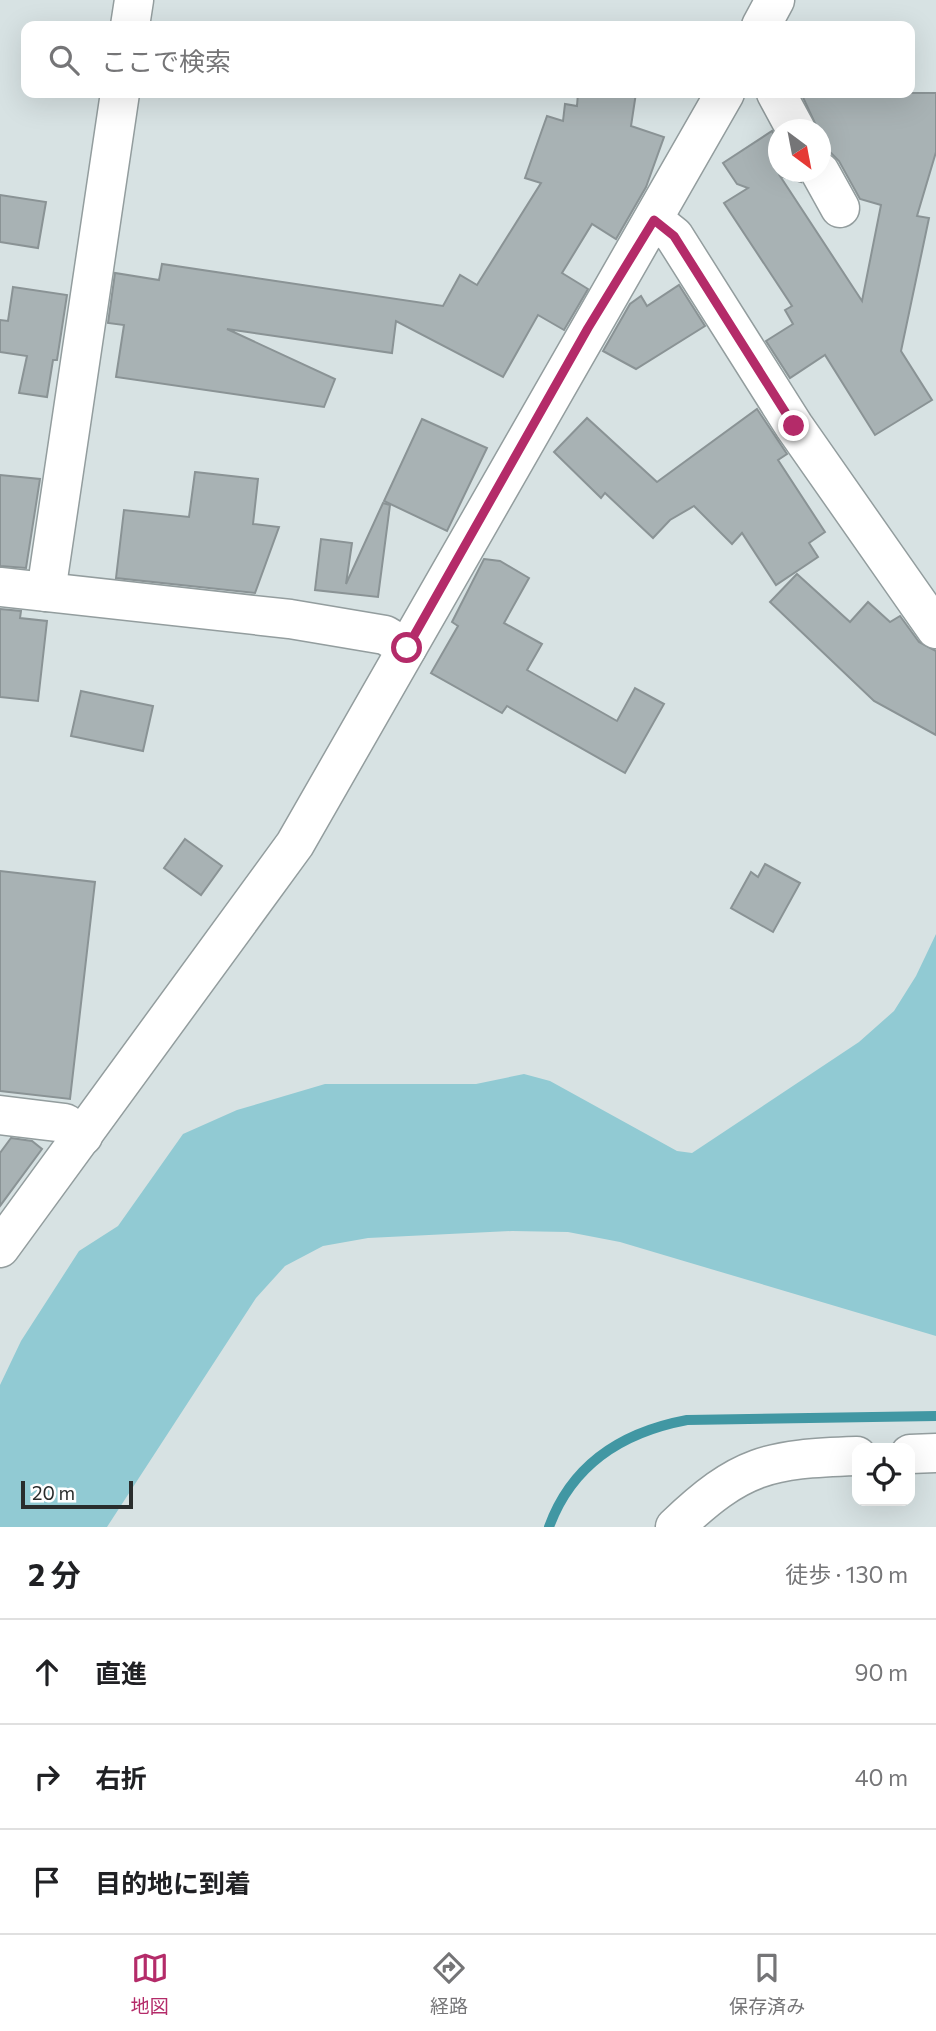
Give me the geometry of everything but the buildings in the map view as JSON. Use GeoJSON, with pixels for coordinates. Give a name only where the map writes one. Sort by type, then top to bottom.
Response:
{"type":"FeatureCollection","features":[{"type":"Feature","properties":{"kind":"street"},"geometry":{"type":"LineString","coordinates":[[131,21],[134,0]]}},
{"type":"Feature","properties":{"kind":"street"},"geometry":{"type":"LineString","coordinates":[[764,21],[775,0]]}},
{"type":"Feature","properties":{"kind":"street"},"geometry":{"type":"LineString","coordinates":[[46,592],[119,98]]}},
{"type":"Feature","properties":{"kind":"street"},"geometry":{"type":"LineString","coordinates":[[0,1248],[295,844],[588,328],[654,220],[722,98]]}},
{"type":"Feature","properties":{"kind":"street"},"geometry":{"type":"LineString","coordinates":[[779,98],[790,119]]}},
{"type":"Feature","properties":{"kind":"street"},"geometry":{"type":"LineString","coordinates":[[826,182],[841,208]]}},
{"type":"Feature","properties":{"kind":"street"},"geometry":{"type":"LineString","coordinates":[[654,220],[674,236],[794,426],[936,629]]}},
{"type":"Feature","properties":{"kind":"street"},"geometry":{"type":"LineString","coordinates":[[0,587],[290,619],[385,635],[407,648]]}},
{"type":"Feature","properties":{"kind":"street"},"geometry":{"type":"LineString","coordinates":[[0,1115],[65,1123],[83,1136]]}},
{"type":"Feature","properties":{"kind":"street"},"geometry":{"type":"LineString","coordinates":[[915,1454],[936,1453]]}},
{"type":"Feature","properties":{"kind":"street"},"geometry":{"type":"LineString","coordinates":[[675,1527],[730,1480],[765,1465],[802,1458],[852,1456]]}},
{"type":"Feature","properties":{"kind":"shaded area"},"geometry":{"type":"Polygon","coordinates":[[[936,934],[936,1336],[620,1242],[568,1232],[512,1231],[368,1238],[323,1246],[285,1266],[256,1298],[107,1527],[0,1527],[0,1385],[21,1341],[79,1251],[118,1226],[183,1134],[237,1110],[325,1084],[476,1084],[524,1074],[550,1081],[677,1151],[692,1153],[859,1042],[894,1011],[916,976],[936,934]]]}},
{"type":"Feature","properties":{"kind":"waterway"},"geometry":{"type":"LineString","coordinates":[[549,1527],[571,1485],[586,1469],[621,1443],[664,1425],[687,1420],[936,1416]]}},
{"type":"Feature","properties":{"kind":"route"},"geometry":{"type":"LineString","coordinates":[[407,648],[588,328],[654,220],[674,236],[794,426]]}}]}
